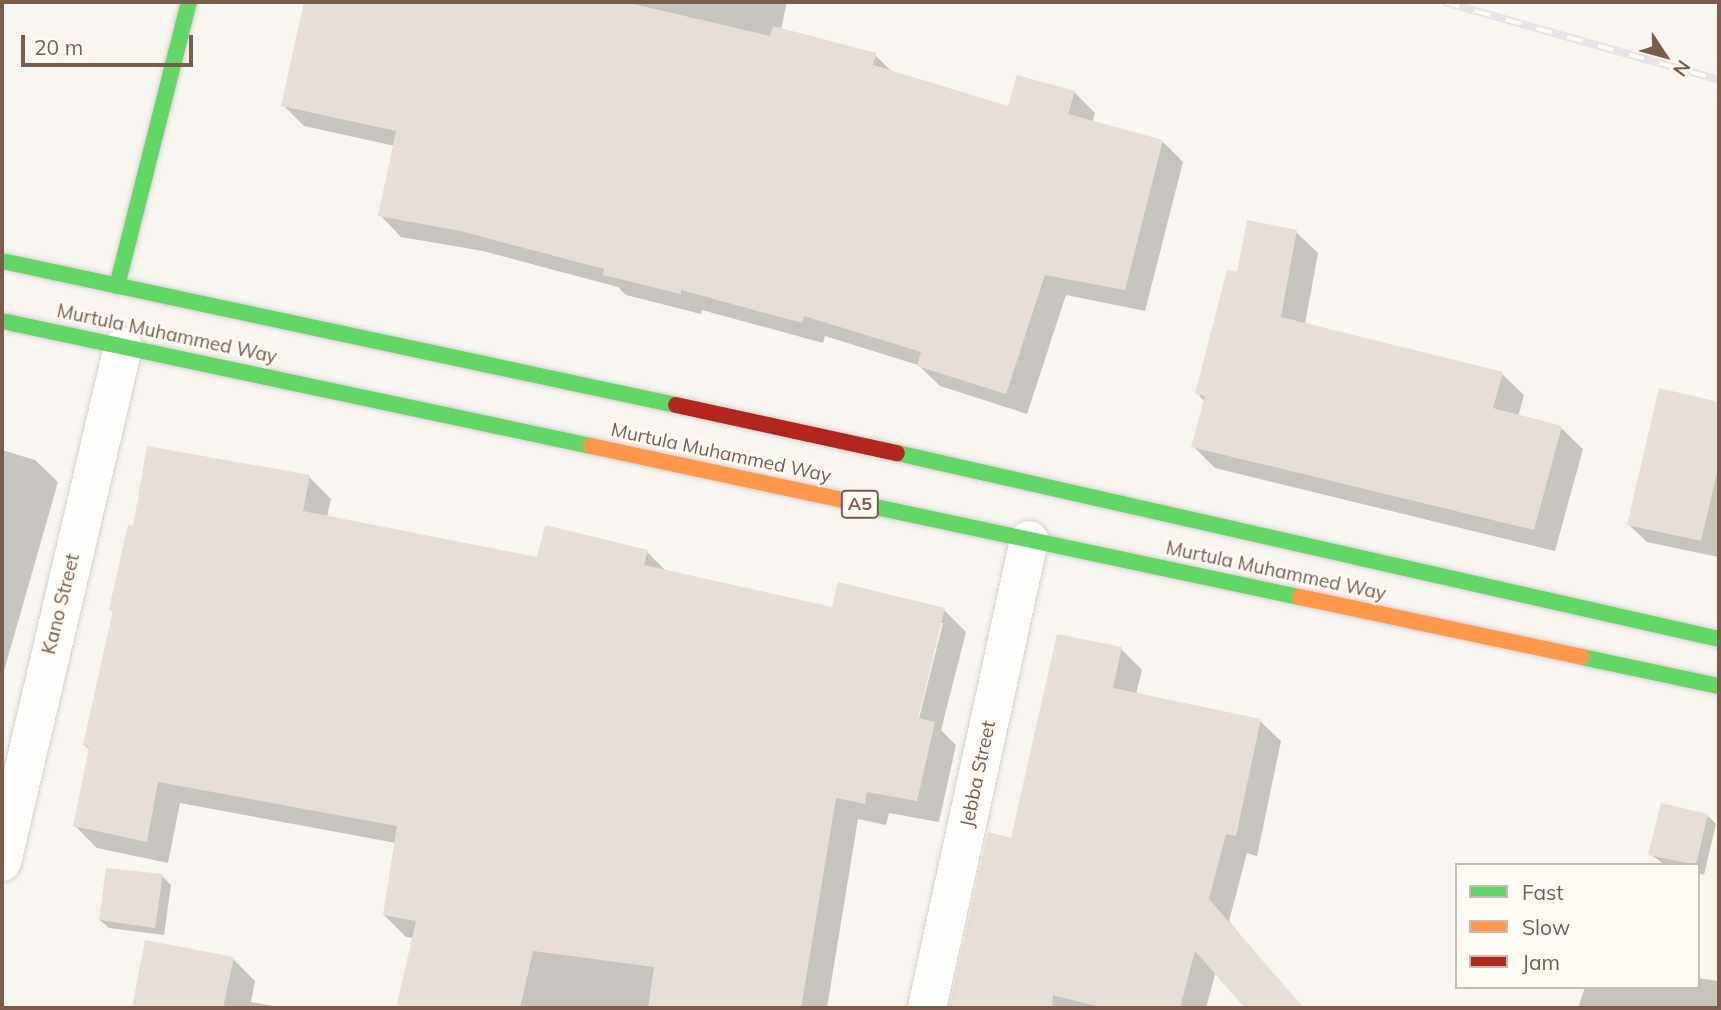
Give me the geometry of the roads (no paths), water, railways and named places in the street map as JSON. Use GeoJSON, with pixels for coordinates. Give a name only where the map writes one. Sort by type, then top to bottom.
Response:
{"type":"FeatureCollection","features":[{"type":"Feature","properties":{"kind":"main road"},"geometry":{"type":"LineString","coordinates":[[117,286],[190,2]]}},
{"type":"Feature","properties":{"kind":"main road"},"geometry":{"type":"LineString","coordinates":[[2,261],[1128,502],[1719,639]]}},
{"type":"Feature","properties":{"kind":"main road","name":"Murtula Muhammed Way"},"geometry":{"type":"LineString","coordinates":[[2,321],[1719,687]]}},
{"type":"Feature","properties":{"kind":"street","name":"Kano Street"},"geometry":{"type":"LineString","coordinates":[[2,863],[123,347]]}},
{"type":"Feature","properties":{"kind":"street","name":"Jebba Street"},"geometry":{"type":"LineString","coordinates":[[927,1008],[1029,540]]}},
{"type":"Feature","properties":{"kind":"railway"},"geometry":{"type":"LineString","coordinates":[[1444,2],[1719,80]]}}]}
